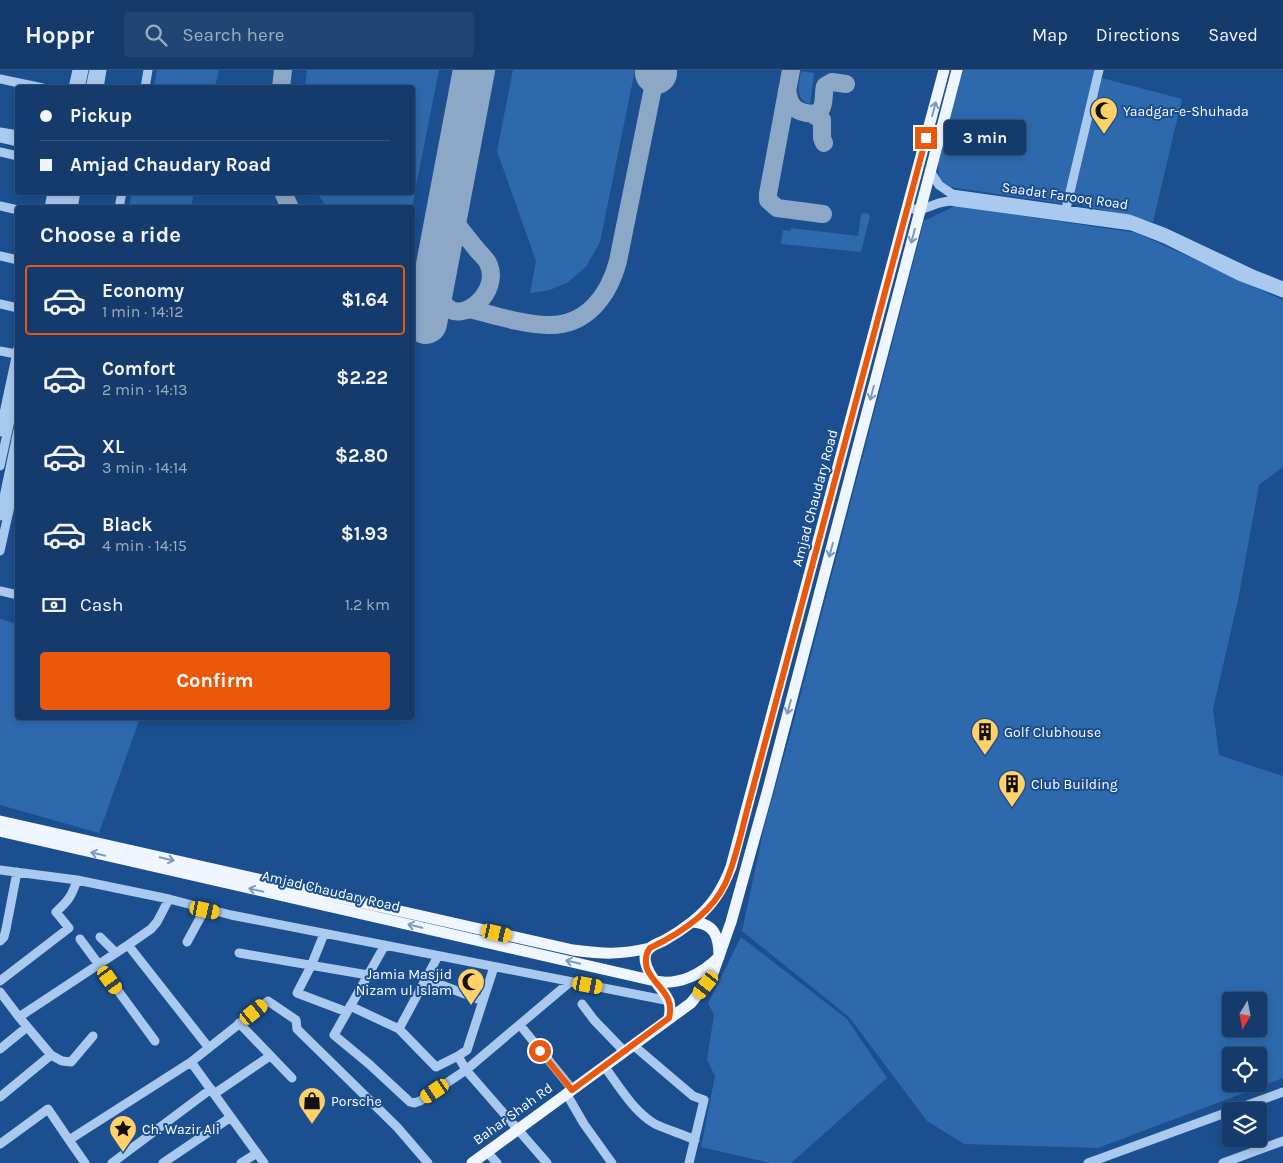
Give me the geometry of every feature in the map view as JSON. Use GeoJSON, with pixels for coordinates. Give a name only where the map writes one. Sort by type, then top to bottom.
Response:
{"type":"FeatureCollection","features":[{"type":"Feature","properties":{"kind":"main road","name":"Amjad Chaudary Road"},"geometry":{"type":"LineString","coordinates":[[0,821],[573,950],[616,954],[650,948],[674,936],[692,922],[716,899],[725,884],[944,70]]}},
{"type":"Feature","properties":{"kind":"main road","name":"Amjad Chaudary Road"},"geometry":{"type":"LineString","coordinates":[[669,1018],[691,1003],[712,976],[731,922],[957,70]]}},
{"type":"Feature","properties":{"kind":"main road","name":"Amjad Chaudary Road"},"geometry":{"type":"LineString","coordinates":[[0,831],[655,981],[669,982],[688,978],[703,970],[719,957]]}},
{"type":"Feature","properties":{"kind":"main road"},"geometry":{"type":"LineString","coordinates":[[692,922],[704,924],[713,930],[718,938],[719,957]]}},
{"type":"Feature","properties":{"kind":"main road"},"geometry":{"type":"LineString","coordinates":[[650,948],[647,952],[646,963],[650,975],[670,1001],[669,1018]]}},
{"type":"Feature","properties":{"kind":"main road","name":"Bahar Shah Rd"},"geometry":{"type":"LineString","coordinates":[[472,1163],[669,1018]]}},
{"type":"Feature","properties":{"kind":"street"},"geometry":{"type":"LineString","coordinates":[[74,85],[77,70]]}},
{"type":"Feature","properties":{"kind":"street"},"geometry":{"type":"LineString","coordinates":[[81,85],[84,70]]}},
{"type":"Feature","properties":{"kind":"street"},"geometry":{"type":"LineString","coordinates":[[91,85],[94,70]]}},
{"type":"Feature","properties":{"kind":"street"},"geometry":{"type":"LineString","coordinates":[[99,85],[102,70]]}},
{"type":"Feature","properties":{"kind":"street"},"geometry":{"type":"LineString","coordinates":[[146,85],[148,70]]}},
{"type":"Feature","properties":{"kind":"street"},"geometry":{"type":"LineString","coordinates":[[1066,213],[1099,70]]}},
{"type":"Feature","properties":{"kind":"street"},"geometry":{"type":"LineString","coordinates":[[0,79],[29,85]]}},
{"type":"Feature","properties":{"kind":"street"},"geometry":{"type":"LineString","coordinates":[[0,132],[15,135]]}},
{"type":"Feature","properties":{"kind":"street"},"geometry":{"type":"LineString","coordinates":[[0,138],[15,141]]}},
{"type":"Feature","properties":{"kind":"street"},"geometry":{"type":"LineString","coordinates":[[0,147],[15,150]]}},
{"type":"Feature","properties":{"kind":"street"},"geometry":{"type":"LineString","coordinates":[[0,152],[15,155]]}},
{"type":"Feature","properties":{"kind":"street","name":"Saadat Farooq Road"},"geometry":{"type":"LineString","coordinates":[[930,171],[939,185],[952,194],[1066,213],[1143,230],[1239,276],[1283,293]]}},
{"type":"Feature","properties":{"kind":"street","name":"Saadat Farooq Road"},"geometry":{"type":"LineString","coordinates":[[920,210],[939,203],[958,202],[1137,221],[1283,286]]}},
{"type":"Feature","properties":{"kind":"street"},"geometry":{"type":"LineString","coordinates":[[0,206],[15,209]]}},
{"type":"Feature","properties":{"kind":"street"},"geometry":{"type":"LineString","coordinates":[[908,208],[920,210]]}},
{"type":"Feature","properties":{"kind":"street"},"geometry":{"type":"LineString","coordinates":[[0,256],[15,259]]}},
{"type":"Feature","properties":{"kind":"street"},"geometry":{"type":"LineString","coordinates":[[0,304],[15,307]]}},
{"type":"Feature","properties":{"kind":"street"},"geometry":{"type":"LineString","coordinates":[[0,351],[15,351]]}},
{"type":"Feature","properties":{"kind":"street"},"geometry":{"type":"LineString","coordinates":[[0,432],[3,399],[15,358]]}},
{"type":"Feature","properties":{"kind":"street"},"geometry":{"type":"LineString","coordinates":[[0,466],[15,398]]}},
{"type":"Feature","properties":{"kind":"street"},"geometry":{"type":"LineString","coordinates":[[0,516],[15,444]]}},
{"type":"Feature","properties":{"kind":"street"},"geometry":{"type":"LineString","coordinates":[[0,551],[15,484]]}},
{"type":"Feature","properties":{"kind":"street"},"geometry":{"type":"LineString","coordinates":[[0,591],[15,594]]}},
{"type":"Feature","properties":{"kind":"street"},"geometry":{"type":"LineString","coordinates":[[0,817],[43,831]]}},
{"type":"Feature","properties":{"kind":"street"},"geometry":{"type":"LineString","coordinates":[[0,870],[76,880],[169,899],[205,910],[570,982],[659,997],[670,1001]]}},
{"type":"Feature","properties":{"kind":"street"},"geometry":{"type":"LineString","coordinates":[[0,941],[4,937],[6,929],[17,872]]}},
{"type":"Feature","properties":{"kind":"street"},"geometry":{"type":"LineString","coordinates":[[0,981],[69,928],[56,912],[72,895],[76,880]]}},
{"type":"Feature","properties":{"kind":"street"},"geometry":{"type":"LineString","coordinates":[[19,1017],[151,929],[157,922],[169,899]]}},
{"type":"Feature","properties":{"kind":"street"},"geometry":{"type":"LineString","coordinates":[[187,942],[205,910]]}},
{"type":"Feature","properties":{"kind":"street"},"geometry":{"type":"LineString","coordinates":[[324,934],[298,993],[349,1009],[399,1029],[436,1067],[467,1050],[494,967]]}},
{"type":"Feature","properties":{"kind":"street"},"geometry":{"type":"LineString","coordinates":[[100,937],[116,953]]}},
{"type":"Feature","properties":{"kind":"street"},"geometry":{"type":"LineString","coordinates":[[80,939],[155,1040]]}},
{"type":"Feature","properties":{"kind":"street"},"geometry":{"type":"LineString","coordinates":[[128,945],[209,1048]]}},
{"type":"Feature","properties":{"kind":"street"},"geometry":{"type":"LineString","coordinates":[[385,945],[334,1035],[370,1064],[410,1102],[414,1103],[420,1101],[466,1070],[570,982]]}},
{"type":"Feature","properties":{"kind":"street"},"geometry":{"type":"LineString","coordinates":[[239,953],[368,975]]}},
{"type":"Feature","properties":{"kind":"street"},"geometry":{"type":"LineString","coordinates":[[399,1029],[438,956]]}},
{"type":"Feature","properties":{"kind":"street"},"geometry":{"type":"LineString","coordinates":[[426,979],[483,1001]]}},
{"type":"Feature","properties":{"kind":"street"},"geometry":{"type":"LineString","coordinates":[[0,992],[51,1055],[71,1062],[93,1036]]}},
{"type":"Feature","properties":{"kind":"street"},"geometry":{"type":"LineString","coordinates":[[69,1140],[191,1062],[268,1001],[296,1020],[297,1029],[397,1127],[428,1163]]}},
{"type":"Feature","properties":{"kind":"street"},"geometry":{"type":"LineString","coordinates":[[582,1004],[594,1020],[629,1048],[693,1096],[704,1100],[689,1163]]}},
{"type":"Feature","properties":{"kind":"street"},"geometry":{"type":"LineString","coordinates":[[239,1024],[292,1078]]}},
{"type":"Feature","properties":{"kind":"street"},"geometry":{"type":"LineString","coordinates":[[520,1025],[569,1092],[584,1124],[612,1163]]}},
{"type":"Feature","properties":{"kind":"street"},"geometry":{"type":"LineString","coordinates":[[0,1049],[27,1027]]}},
{"type":"Feature","properties":{"kind":"street"},"geometry":{"type":"LineString","coordinates":[[0,1097],[51,1055]]}},
{"type":"Feature","properties":{"kind":"street"},"geometry":{"type":"LineString","coordinates":[[112,1163],[212,1092],[270,1056]]}},
{"type":"Feature","properties":{"kind":"street"},"geometry":{"type":"LineString","coordinates":[[458,1056],[466,1070],[547,1163]]}},
{"type":"Feature","properties":{"kind":"street"},"geometry":{"type":"LineString","coordinates":[[191,1062],[264,1163]]}},
{"type":"Feature","properties":{"kind":"street"},"geometry":{"type":"LineString","coordinates":[[604,1066],[634,1107],[644,1116],[655,1123],[695,1140]]}},
{"type":"Feature","properties":{"kind":"street"},"geometry":{"type":"LineString","coordinates":[[1088,1163],[1283,1092]]}},
{"type":"Feature","properties":{"kind":"street"},"geometry":{"type":"LineString","coordinates":[[0,1144],[48,1109],[84,1163]]}},
{"type":"Feature","properties":{"kind":"street"},"geometry":{"type":"LineString","coordinates":[[163,1163],[230,1117]]}},
{"type":"Feature","properties":{"kind":"street"},"geometry":{"type":"LineString","coordinates":[[1223,1163],[1283,1141]]}},
{"type":"Feature","properties":{"kind":"street"},"geometry":{"type":"LineString","coordinates":[[487,1152],[497,1163]]}},
{"type":"Feature","properties":{"kind":"street"},"geometry":{"type":"LineString","coordinates":[[241,1163],[257,1153]]}},
{"type":"Feature","properties":{"kind":"shaded area"},"geometry":{"type":"Polygon","coordinates":[[[157,70],[219,70],[215,85],[154,85],[157,70]]]}},
{"type":"Feature","properties":{"kind":"shaded area"},"geometry":{"type":"Polygon","coordinates":[[[307,70],[439,70],[415,192],[415,85],[305,85],[307,70]]]}},
{"type":"Feature","properties":{"kind":"shaded area"},"geometry":{"type":"Polygon","coordinates":[[[513,70],[635,70],[600,242],[586,267],[568,282],[550,290],[530,293],[536,261],[497,151],[513,70]]]}},
{"type":"Feature","properties":{"kind":"shaded area"},"geometry":{"type":"Polygon","coordinates":[[[963,70],[1095,70],[1065,204],[950,187],[939,178],[938,163],[963,70]]]}},
{"type":"Feature","properties":{"kind":"shaded area"},"geometry":{"type":"Polygon","coordinates":[[[801,71],[814,73],[810,104],[805,102],[800,95],[801,71]]]}},
{"type":"Feature","properties":{"kind":"shaded area"},"geometry":{"type":"Polygon","coordinates":[[[1102,78],[1182,99],[1153,222],[1072,203],[1102,78]]]}},
{"type":"Feature","properties":{"kind":"shaded area"},"geometry":{"type":"Polygon","coordinates":[[[131,195],[194,195],[191,205],[129,205],[131,195]]]}},
{"type":"Feature","properties":{"kind":"shaded area"},"geometry":{"type":"Polygon","coordinates":[[[318,195],[414,195],[412,205],[326,205],[318,195]]]}},
{"type":"Feature","properties":{"kind":"shaded area"},"geometry":{"type":"Polygon","coordinates":[[[955,206],[1137,233],[1283,300],[1283,467],[1259,485],[1238,600],[1213,709],[1219,755],[1283,776],[1283,1078],[1267,1084],[1267,1047],[1222,1047],[1222,1092],[1246,1092],[1098,1148],[964,1144],[927,1121],[849,1017],[742,931],[764,828],[793,724],[924,221],[955,206]]]}},
{"type":"Feature","properties":{"kind":"shaded area"},"geometry":{"type":"Polygon","coordinates":[[[865,213],[870,216],[861,252],[781,244],[783,230],[791,231],[791,228],[858,236],[861,214],[865,213]]]}},
{"type":"Feature","properties":{"kind":"shaded area"},"geometry":{"type":"Polygon","coordinates":[[[0,619],[15,623],[15,720],[139,720],[99,833],[0,805],[0,619]]]}},
{"type":"Feature","properties":{"kind":"shaded area"},"geometry":{"type":"Polygon","coordinates":[[[741,937],[847,1019],[887,1078],[791,1163],[770,1163],[701,1147],[715,1076],[707,1060],[714,1015],[708,1003],[741,937]]]}},
{"type":"Feature","properties":{"kind":"taxiway"},"geometry":{"type":"LineString","coordinates":[[281,85],[283,70]]}},
{"type":"Feature","properties":{"kind":"taxiway"},"geometry":{"type":"LineString","coordinates":[[791,70],[768,200],[777,208],[823,214]]}},
{"type":"Feature","properties":{"kind":"taxiway"},"geometry":{"type":"LineString","coordinates":[[469,309],[528,323],[562,324],[585,314],[602,296],[609,285],[618,261],[656,73]]}},
{"type":"Feature","properties":{"kind":"taxiway"},"geometry":{"type":"LineString","coordinates":[[787,90],[790,102],[794,108],[811,114],[821,109],[825,86],[832,82],[846,84]]}},
{"type":"Feature","properties":{"kind":"taxiway"},"geometry":{"type":"LineString","coordinates":[[812,114],[822,120],[822,138],[824,143]]}},
{"type":"Feature","properties":{"kind":"taxiway"},"geometry":{"type":"LineString","coordinates":[[284,195],[289,205]]}},
{"type":"Feature","properties":{"kind":"taxiway"},"geometry":{"type":"LineString","coordinates":[[436,272],[440,298],[452,310],[469,309],[478,303],[485,295],[489,285],[491,274],[488,263],[449,214],[448,205]]}},
{"type":"Feature","properties":{"kind":"taxiway"},"geometry":{"type":"LineString","coordinates":[[415,288],[436,272]]}},
{"type":"Feature","properties":{"kind":"runway"},"geometry":{"type":"LineString","coordinates":[[426,323],[474,70]]}},
{"type":"Feature","properties":{"kind":"place","name":"Yaadgar-e-Shuhada"},"geometry":{"type":"Point","coordinates":[1104,135]}},
{"type":"Feature","properties":{"kind":"place","name":"Golf Clubhouse"},"geometry":{"type":"Point","coordinates":[985,756]}},
{"type":"Feature","properties":{"kind":"place","name":"Club Building"},"geometry":{"type":"Point","coordinates":[1012,808]}},
{"type":"Feature","properties":{"kind":"place","name":"Jamia Masjid Nizam ul Islam"},"geometry":{"type":"Point","coordinates":[471,1006]}},
{"type":"Feature","properties":{"kind":"place","name":"Porsche"},"geometry":{"type":"Point","coordinates":[312,1125]}},
{"type":"Feature","properties":{"kind":"place","name":"Ch. Wazir Ali"},"geometry":{"type":"Point","coordinates":[123,1153]}},
{"type":"Feature","properties":{"kind":"route"},"geometry":{"type":"LineString","coordinates":[[540,1051],[572,1090],[669,1018],[670,1001],[647,969],[647,952],[650,948],[684,929],[704,912],[716,899],[725,884],[750,799],[926,138]]}}]}
